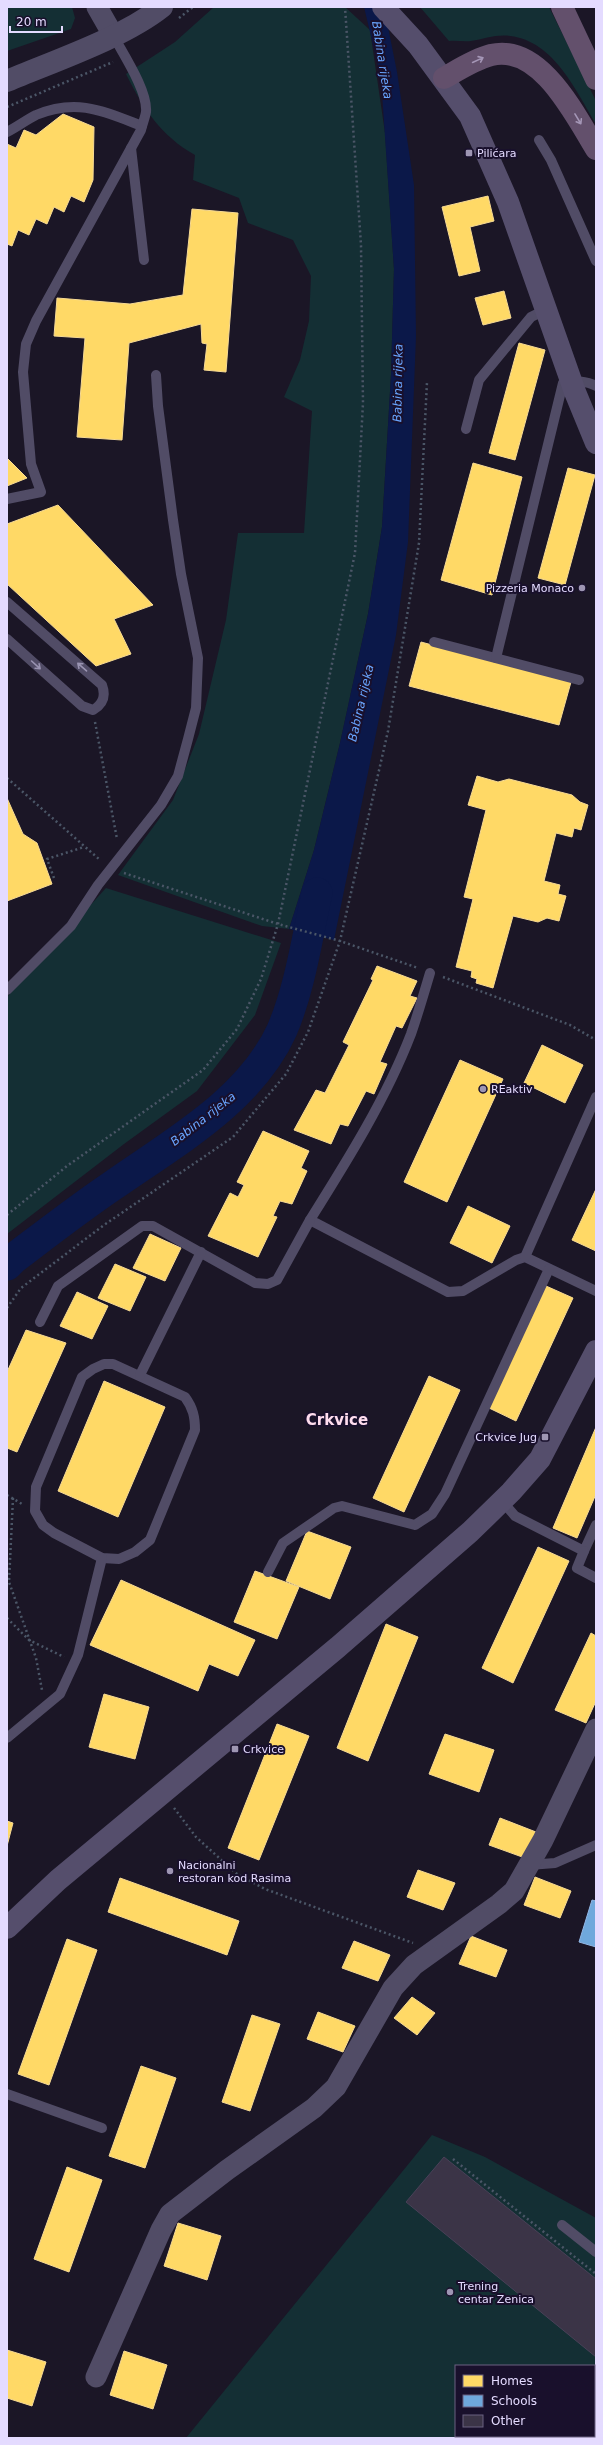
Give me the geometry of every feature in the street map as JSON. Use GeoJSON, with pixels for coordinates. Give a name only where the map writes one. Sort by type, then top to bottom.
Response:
{"type":"FeatureCollection","features":[{"type":"Feature","properties":{"kind":"highway"},"geometry":{"type":"LineString","coordinates":[[562,7],[596,79]]}},
{"type":"Feature","properties":{"kind":"highway"},"geometry":{"type":"LineString","coordinates":[[444,78],[490,55],[504,53],[519,56],[545,74],[570,105],[596,149]]}},
{"type":"Feature","properties":{"kind":"main road"},"geometry":{"type":"LineString","coordinates":[[383,7],[418,44],[470,116],[508,202],[545,310],[596,443]]}},
{"type":"Feature","properties":{"kind":"main road"},"geometry":{"type":"LineString","coordinates":[[7,1928],[58,1880],[338,1647],[470,1532],[502,1501],[540,1459],[596,1351]]}},
{"type":"Feature","properties":{"kind":"street"},"geometry":{"type":"LineString","coordinates":[[97,7],[113,35]]}},
{"type":"Feature","properties":{"kind":"street"},"geometry":{"type":"LineString","coordinates":[[7,81],[113,35],[150,17],[162,7]]}},
{"type":"Feature","properties":{"kind":"street"},"geometry":{"type":"LineString","coordinates":[[96,2377],[161,2230],[170,2214],[227,2170],[314,2108],[336,2086],[393,1988],[414,1965],[499,1904],[514,1891],[529,1865],[596,1729]]}},
{"type":"Feature","properties":{"kind":"lane"},"geometry":{"type":"LineString","coordinates":[[7,499],[41,492],[31,464],[23,372],[26,344],[36,321],[131,148],[142,126],[146,113],[145,101],[113,35]]}},
{"type":"Feature","properties":{"kind":"lane"},"geometry":{"type":"LineString","coordinates":[[7,132],[34,116],[57,107],[82,106],[105,111],[142,126]]}},
{"type":"Feature","properties":{"kind":"lane"},"geometry":{"type":"LineString","coordinates":[[539,140],[551,160],[596,261]]}},
{"type":"Feature","properties":{"kind":"lane"},"geometry":{"type":"LineString","coordinates":[[131,148],[144,260]]}},
{"type":"Feature","properties":{"kind":"lane"},"geometry":{"type":"LineString","coordinates":[[466,430],[479,380],[531,317],[545,310]]}},
{"type":"Feature","properties":{"kind":"lane"},"geometry":{"type":"LineString","coordinates":[[7,990],[71,926],[111,868],[161,805],[178,776],[196,708],[199,676],[198,658],[174,528],[158,406],[156,375]]}},
{"type":"Feature","properties":{"kind":"lane"},"geometry":{"type":"LineString","coordinates":[[496,658],[563,383],[571,381],[591,383],[596,386]]}},
{"type":"Feature","properties":{"kind":"lane"},"geometry":{"type":"LineString","coordinates":[[7,602],[102,685],[104,692],[102,702],[93,710],[82,706],[7,639]]}},
{"type":"Feature","properties":{"kind":"lane"},"geometry":{"type":"LineString","coordinates":[[434,642],[579,680]]}},
{"type":"Feature","properties":{"kind":"lane"},"geometry":{"type":"LineString","coordinates":[[40,1322],[58,1286],[142,1226],[153,1226],[255,1283],[268,1284],[277,1280],[310,1220],[335,1182],[384,1092],[410,1035],[430,973]]}},
{"type":"Feature","properties":{"kind":"lane"},"geometry":{"type":"LineString","coordinates":[[525,1257],[596,1097]]}},
{"type":"Feature","properties":{"kind":"lane"},"geometry":{"type":"LineString","coordinates":[[310,1220],[448,1292],[463,1291],[516,1260],[525,1257],[596,1291]]}},
{"type":"Feature","properties":{"kind":"lane"},"geometry":{"type":"LineString","coordinates":[[140,1375],[201,1252]]}},
{"type":"Feature","properties":{"kind":"lane"},"geometry":{"type":"LineString","coordinates":[[268,1572],[283,1543],[334,1508],[342,1506],[415,1525],[432,1514],[445,1494],[549,1269]]}},
{"type":"Feature","properties":{"kind":"lane"},"geometry":{"type":"LineString","coordinates":[[113,1364],[140,1375],[185,1397],[191,1405],[195,1418],[194,1430],[150,1540],[135,1552],[120,1559],[102,1558],[42,1525],[34,1511],[36,1487],[82,1378],[93,1369],[113,1364]]}},
{"type":"Feature","properties":{"kind":"lane"},"geometry":{"type":"LineString","coordinates":[[502,1501],[515,1516],[584,1551]]}},
{"type":"Feature","properties":{"kind":"lane"},"geometry":{"type":"LineString","coordinates":[[596,1524],[577,1568],[596,1578]]}},
{"type":"Feature","properties":{"kind":"lane"},"geometry":{"type":"LineString","coordinates":[[7,1738],[60,1694],[75,1663],[102,1558]]}},
{"type":"Feature","properties":{"kind":"lane"},"geometry":{"type":"LineString","coordinates":[[529,1865],[555,1863],[596,1844]]}},
{"type":"Feature","properties":{"kind":"lane"},"geometry":{"type":"LineString","coordinates":[[7,2094],[102,2128]]}},
{"type":"Feature","properties":{"kind":"lane"},"geometry":{"type":"LineString","coordinates":[[562,2225],[596,2252]]}},
{"type":"Feature","properties":{"kind":"path"},"geometry":{"type":"LineString","coordinates":[[7,1215],[68,1166],[203,1070],[237,1029],[261,980],[278,924],[355,554],[363,403],[361,245],[345,7]]}},
{"type":"Feature","properties":{"kind":"path"},"geometry":{"type":"LineString","coordinates":[[7,1308],[21,1288],[92,1234],[233,1137],[286,1074],[308,1032],[340,941],[388,731],[419,543],[427,382]]}},
{"type":"Feature","properties":{"kind":"path"},"geometry":{"type":"LineString","coordinates":[[93,710],[120,857]]}},
{"type":"Feature","properties":{"kind":"path"},"geometry":{"type":"LineString","coordinates":[[7,778],[84,847],[111,868],[278,924],[340,941],[570,1025],[596,1040]]}},
{"type":"Feature","properties":{"kind":"path"},"geometry":{"type":"LineString","coordinates":[[54,878],[47,858],[84,847]]}},
{"type":"Feature","properties":{"kind":"path"},"geometry":{"type":"LineString","coordinates":[[13,1498],[8,1583],[36,1658],[44,1708]]}},
{"type":"Feature","properties":{"kind":"path"},"geometry":{"type":"LineString","coordinates":[[7,1618],[29,1640],[75,1663]]}},
{"type":"Feature","properties":{"kind":"path"},"geometry":{"type":"LineString","coordinates":[[162,1792],[196,1837],[237,1874],[264,1889],[434,1951]]}},
{"type":"Feature","properties":{"kind":"path"},"geometry":{"type":"LineString","coordinates":[[453,2160],[596,2274]]}},
{"type":"Feature","properties":{"kind":"green space"},"geometry":{"type":"Polygon","coordinates":[[[7,7],[72,7],[75,18],[71,29],[7,51],[7,7]]]}},
{"type":"Feature","properties":{"kind":"green space"},"geometry":{"type":"Polygon","coordinates":[[[214,7],[345,7],[370,30],[385,133],[394,269],[391,375],[382,527],[368,614],[340,743],[314,850],[289,929],[262,926],[118,875],[173,800],[199,734],[226,620],[238,533],[304,533],[312,411],[284,397],[300,360],[309,321],[311,276],[293,240],[248,223],[239,198],[193,180],[195,155],[172,139],[154,120],[146,110],[126,74],[175,42],[214,7]]]}},
{"type":"Feature","properties":{"kind":"green space"},"geometry":{"type":"Polygon","coordinates":[[[420,7],[549,7],[596,101],[596,124],[572,83],[551,57],[539,47],[526,40],[510,36],[495,36],[471,41],[449,41],[420,7]]]}},
{"type":"Feature","properties":{"kind":"green space"},"geometry":{"type":"Polygon","coordinates":[[[106,888],[281,943],[255,1015],[197,1091],[124,1144],[7,1234],[7,997],[106,888]]]}},
{"type":"Feature","properties":{"kind":"green space","name":"Trening centar Zenica"},"geometry":{"type":"Polygon","coordinates":[[[432,2135],[485,2157],[596,2218],[596,2438],[186,2438],[432,2135]]]}},
{"type":"Feature","properties":{"kind":"water"},"geometry":{"type":"Polygon","coordinates":[[[364,7],[384,7],[397,72],[414,185],[416,336],[408,542],[396,635],[334,940],[289,929],[314,850],[340,743],[368,614],[382,527],[391,375],[394,269],[381,78],[364,7]]]}},
{"type":"Feature","properties":{"kind":"building: Homes"},"geometry":{"type":"Polygon","coordinates":[[[63,114],[94,127],[93,180],[84,202],[71,196],[64,212],[54,207],[47,224],[36,219],[29,235],[18,230],[12,246],[7,244],[7,144],[16,148],[24,130],[36,135],[63,114]]]}},
{"type":"Feature","properties":{"kind":"building: Homes"},"geometry":{"type":"Polygon","coordinates":[[[488,196],[494,221],[470,227],[480,271],[459,276],[442,207],[488,196]]]}},
{"type":"Feature","properties":{"kind":"building: Homes"},"geometry":{"type":"Polygon","coordinates":[[[192,209],[238,213],[226,372],[204,370],[207,344],[202,343],[201,324],[129,343],[122,440],[77,437],[85,338],[54,336],[57,298],[130,304],[183,295],[192,209]]]}},
{"type":"Feature","properties":{"kind":"building: Homes"},"geometry":{"type":"Polygon","coordinates":[[[504,291],[511,318],[483,325],[475,298],[504,291]]]}},
{"type":"Feature","properties":{"kind":"building: Homes"},"geometry":{"type":"Polygon","coordinates":[[[519,343],[545,350],[515,460],[489,453],[519,343]]]}},
{"type":"Feature","properties":{"kind":"building: Homes"},"geometry":{"type":"Polygon","coordinates":[[[7,458],[27,478],[7,486],[7,458]]]}},
{"type":"Feature","properties":{"kind":"building: Homes"},"geometry":{"type":"Polygon","coordinates":[[[473,463],[522,477],[492,595],[441,580],[473,463]]]}},
{"type":"Feature","properties":{"kind":"building: Homes"},"geometry":{"type":"Polygon","coordinates":[[[568,468],[595,475],[565,585],[538,578],[568,468]]]}},
{"type":"Feature","properties":{"kind":"building: Homes"},"geometry":{"type":"Polygon","coordinates":[[[58,505],[153,605],[114,619],[131,654],[96,666],[7,584],[7,524],[58,505]]]}},
{"type":"Feature","properties":{"kind":"building: Homes"},"geometry":{"type":"Polygon","coordinates":[[[421,642],[571,682],[559,725],[409,686],[421,642]]]}},
{"type":"Feature","properties":{"kind":"building: Homes"},"geometry":{"type":"Polygon","coordinates":[[[477,776],[498,782],[509,779],[572,795],[580,802],[588,805],[581,830],[574,828],[572,837],[556,833],[544,881],[560,885],[558,894],[566,896],[559,921],[547,918],[538,922],[513,916],[493,988],[476,983],[477,979],[471,977],[472,971],[456,967],[473,899],[464,897],[486,810],[468,805],[477,776]]]}},
{"type":"Feature","properties":{"kind":"building: Homes"},"geometry":{"type":"Polygon","coordinates":[[[7,798],[23,834],[37,843],[52,884],[7,901],[7,798]]]}},
{"type":"Feature","properties":{"kind":"building: Homes"},"geometry":{"type":"Polygon","coordinates":[[[377,966],[417,981],[410,996],[417,998],[402,1028],[396,1026],[380,1062],[387,1064],[374,1094],[366,1091],[348,1126],[340,1124],[331,1144],[294,1130],[316,1090],[325,1093],[349,1045],[343,1042],[373,980],[371,979],[377,966]]]}},
{"type":"Feature","properties":{"kind":"building: Homes"},"geometry":{"type":"Polygon","coordinates":[[[542,1045],[583,1065],[565,1103],[524,1083],[542,1045]]]}},
{"type":"Feature","properties":{"kind":"building: Homes"},"geometry":{"type":"Polygon","coordinates":[[[460,1060],[503,1079],[447,1202],[404,1182],[460,1060]]]}},
{"type":"Feature","properties":{"kind":"building: Homes"},"geometry":{"type":"Polygon","coordinates":[[[263,1131],[309,1151],[301,1168],[307,1171],[292,1204],[280,1201],[273,1216],[277,1217],[258,1257],[208,1236],[230,1193],[238,1197],[244,1185],[237,1182],[263,1131]]]}},
{"type":"Feature","properties":{"kind":"building: Homes"},"geometry":{"type":"Polygon","coordinates":[[[596,1189],[596,1251],[572,1240],[596,1189]]]}},
{"type":"Feature","properties":{"kind":"building: Homes"},"geometry":{"type":"Polygon","coordinates":[[[468,1206],[510,1226],[492,1263],[450,1243],[468,1206]]]}},
{"type":"Feature","properties":{"kind":"building: Homes"},"geometry":{"type":"Polygon","coordinates":[[[150,1234],[181,1248],[165,1281],[133,1268],[150,1234]]]}},
{"type":"Feature","properties":{"kind":"building: Homes"},"geometry":{"type":"Polygon","coordinates":[[[115,1264],[146,1277],[130,1311],[98,1298],[115,1264]]]}},
{"type":"Feature","properties":{"kind":"building: Homes"},"geometry":{"type":"Polygon","coordinates":[[[546,1286],[573,1298],[516,1421],[489,1408],[546,1286]]]}},
{"type":"Feature","properties":{"kind":"building: Homes"},"geometry":{"type":"Polygon","coordinates":[[[77,1292],[108,1306],[92,1339],[60,1326],[77,1292]]]}},
{"type":"Feature","properties":{"kind":"building: Homes"},"geometry":{"type":"Polygon","coordinates":[[[26,1330],[66,1343],[17,1452],[7,1448],[7,1372],[26,1330]]]}},
{"type":"Feature","properties":{"kind":"building: Homes"},"geometry":{"type":"Polygon","coordinates":[[[429,1376],[460,1390],[404,1512],[373,1498],[429,1376]]]}},
{"type":"Feature","properties":{"kind":"building: Homes"},"geometry":{"type":"Polygon","coordinates":[[[104,1381],[165,1407],[118,1517],[58,1491],[104,1381]]]}},
{"type":"Feature","properties":{"kind":"building: Homes"},"geometry":{"type":"Polygon","coordinates":[[[596,1427],[596,1494],[577,1538],[553,1528],[596,1427]]]}},
{"type":"Feature","properties":{"kind":"building: Homes"},"geometry":{"type":"Polygon","coordinates":[[[307,1531],[351,1547],[330,1599],[286,1581],[307,1531]]]}},
{"type":"Feature","properties":{"kind":"building: Homes"},"geometry":{"type":"Polygon","coordinates":[[[538,1547],[569,1561],[513,1683],[482,1668],[538,1547]]]}},
{"type":"Feature","properties":{"kind":"building: Homes"},"geometry":{"type":"Polygon","coordinates":[[[255,1571],[299,1587],[277,1639],[234,1622],[255,1571]]]}},
{"type":"Feature","properties":{"kind":"building: Homes"},"geometry":{"type":"Polygon","coordinates":[[[121,1580],[255,1640],[238,1676],[209,1664],[198,1691],[90,1645],[121,1580]]]}},
{"type":"Feature","properties":{"kind":"building: Homes"},"geometry":{"type":"Polygon","coordinates":[[[386,1624],[418,1637],[368,1761],[337,1748],[386,1624]]]}},
{"type":"Feature","properties":{"kind":"building: Homes"},"geometry":{"type":"Polygon","coordinates":[[[591,1633],[596,1636],[596,1701],[586,1723],[555,1710],[591,1633]]]}},
{"type":"Feature","properties":{"kind":"building: Homes"},"geometry":{"type":"Polygon","coordinates":[[[104,1694],[149,1707],[135,1759],[89,1747],[104,1694]]]}},
{"type":"Feature","properties":{"kind":"building: Homes"},"geometry":{"type":"Polygon","coordinates":[[[277,1724],[309,1736],[259,1860],[228,1848],[277,1724]]]}},
{"type":"Feature","properties":{"kind":"building: Homes"},"geometry":{"type":"Polygon","coordinates":[[[445,1734],[494,1750],[479,1792],[429,1774],[445,1734]]]}},
{"type":"Feature","properties":{"kind":"building: Homes"},"geometry":{"type":"Polygon","coordinates":[[[500,1818],[536,1832],[525,1858],[489,1845],[500,1818]]]}},
{"type":"Feature","properties":{"kind":"building: Homes"},"geometry":{"type":"Polygon","coordinates":[[[7,1821],[13,1823],[7,1846],[7,1821]]]}},
{"type":"Feature","properties":{"kind":"building: Homes"},"geometry":{"type":"Polygon","coordinates":[[[418,1870],[455,1883],[443,1910],[407,1897],[418,1870]]]}},
{"type":"Feature","properties":{"kind":"building: Homes"},"geometry":{"type":"Polygon","coordinates":[[[535,1877],[571,1891],[560,1918],[524,1905],[535,1877]]]}},
{"type":"Feature","properties":{"kind":"building: Homes"},"geometry":{"type":"Polygon","coordinates":[[[120,1878],[239,1921],[227,1955],[108,1912],[120,1878]]]}},
{"type":"Feature","properties":{"kind":"building: Homes"},"geometry":{"type":"Polygon","coordinates":[[[471,1936],[507,1950],[496,1977],[459,1964],[471,1936]]]}},
{"type":"Feature","properties":{"kind":"building: Homes"},"geometry":{"type":"Polygon","coordinates":[[[67,1939],[97,1950],[49,2085],[18,2074],[67,1939]]]}},
{"type":"Feature","properties":{"kind":"building: Homes"},"geometry":{"type":"Polygon","coordinates":[[[354,1941],[390,1955],[378,1981],[342,1968],[354,1941]]]}},
{"type":"Feature","properties":{"kind":"building: Homes"},"geometry":{"type":"Polygon","coordinates":[[[412,1997],[435,2013],[417,2035],[394,2018],[412,1997]]]}},
{"type":"Feature","properties":{"kind":"building: Homes"},"geometry":{"type":"Polygon","coordinates":[[[318,2012],[355,2026],[343,2052],[307,2039],[318,2012]]]}},
{"type":"Feature","properties":{"kind":"building: Homes"},"geometry":{"type":"Polygon","coordinates":[[[252,2015],[280,2024],[250,2111],[222,2102],[252,2015]]]}},
{"type":"Feature","properties":{"kind":"building: Homes"},"geometry":{"type":"Polygon","coordinates":[[[141,2066],[176,2078],[145,2168],[109,2156],[141,2066]]]}},
{"type":"Feature","properties":{"kind":"building: Homes"},"geometry":{"type":"Polygon","coordinates":[[[67,2167],[102,2180],[69,2272],[34,2259],[67,2167]]]}},
{"type":"Feature","properties":{"kind":"building: Homes"},"geometry":{"type":"Polygon","coordinates":[[[178,2223],[221,2236],[207,2280],[164,2266],[178,2223]]]}},
{"type":"Feature","properties":{"kind":"building: Homes"},"geometry":{"type":"Polygon","coordinates":[[[7,2350],[46,2362],[32,2406],[7,2398],[7,2350]]]}},
{"type":"Feature","properties":{"kind":"building: Homes"},"geometry":{"type":"Polygon","coordinates":[[[124,2351],[167,2365],[153,2409],[110,2395],[124,2351]]]}},
{"type":"Feature","properties":{"kind":"building: Schools"},"geometry":{"type":"Polygon","coordinates":[[[592,1900],[596,1901],[596,1947],[579,1942],[592,1900]]]}},
{"type":"Feature","properties":{"kind":"building: Other"},"geometry":{"type":"Polygon","coordinates":[[[444,2157],[596,2279],[596,2357],[406,2202],[444,2157]]]}},
{"type":"Feature","properties":{"kind":"waterway","name":"Babina rijeka"},"geometry":{"type":"LineString","coordinates":[[7,1265],[74,1213],[208,1118],[251,1078],[268,1055],[282,1030],[288,1014],[294,997],[317,893]]}},
{"type":"Feature","properties":{"kind":"place","name":"Pilićara"},"geometry":{"type":"Point","coordinates":[469,153]}},
{"type":"Feature","properties":{"kind":"place","name":"Pizzeria Monaco"},"geometry":{"type":"Point","coordinates":[582,588]}},
{"type":"Feature","properties":{"kind":"place","name":"REaktiv"},"geometry":{"type":"Point","coordinates":[483,1089]}},
{"type":"Feature","properties":{"kind":"place","name":"Crkvice Jug"},"geometry":{"type":"Point","coordinates":[545,1437]}},
{"type":"Feature","properties":{"kind":"place","name":"Crkvice"},"geometry":{"type":"Point","coordinates":[235,1749]}},
{"type":"Feature","properties":{"kind":"place","name":"Nacionalni restoran kod Rasima"},"geometry":{"type":"Point","coordinates":[170,1871]}},
{"type":"Feature","properties":{"kind":"place","name":"Trening centar Zenica"},"geometry":{"type":"Point","coordinates":[450,2292]}},
{"type":"Feature","properties":{"kind":"district","name":"Crkvice"},"geometry":{"type":"Point","coordinates":[337,1420]}}]}
